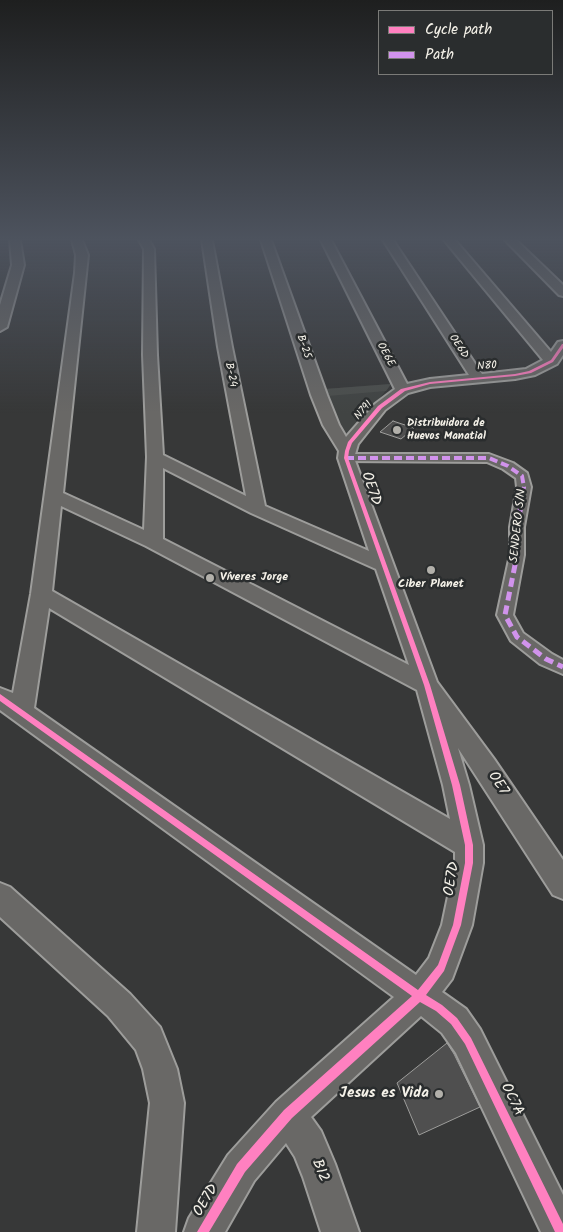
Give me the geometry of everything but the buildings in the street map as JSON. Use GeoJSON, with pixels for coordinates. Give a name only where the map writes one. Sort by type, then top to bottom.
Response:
{"type":"FeatureCollection","features":[{"type":"Feature","properties":{"kind":"street"},"geometry":{"type":"LineString","coordinates":[[0,327],[9,297]]}},
{"type":"Feature","properties":{"kind":"street"},"geometry":{"type":"LineString","coordinates":[[11,705],[41,594],[78,297]]}},
{"type":"Feature","properties":{"kind":"street"},"geometry":{"type":"LineString","coordinates":[[149,297],[154,457],[153,542]]}},
{"type":"Feature","properties":{"kind":"street","name":"B-24"},"geometry":{"type":"LineString","coordinates":[[217,297],[257,509]]}},
{"type":"Feature","properties":{"kind":"street","name":"B-25"},"geometry":{"type":"LineString","coordinates":[[286,297],[319,395],[331,425],[346,454]]}},
{"type":"Feature","properties":{"kind":"street","name":"OE6E"},"geometry":{"type":"LineString","coordinates":[[356,297],[403,390]]}},
{"type":"Feature","properties":{"kind":"street","name":"OE6D"},"geometry":{"type":"LineString","coordinates":[[425,297],[478,378]]}},
{"type":"Feature","properties":{"kind":"street"},"geometry":{"type":"LineString","coordinates":[[498,297],[552,361]]}},
{"type":"Feature","properties":{"kind":"street","name":"N80"},"geometry":{"type":"LineString","coordinates":[[403,390],[430,383],[530,372],[552,361],[563,345]]}},
{"type":"Feature","properties":{"kind":"street","name":"N79I"},"geometry":{"type":"LineString","coordinates":[[346,454],[350,443],[380,407],[403,390]]}},
{"type":"Feature","properties":{"kind":"street","name":"OE7D"},"geometry":{"type":"LineString","coordinates":[[203,1232],[241,1168],[288,1114],[418,996],[441,968],[457,925],[469,863],[469,845],[456,785],[427,685],[346,454]]}},
{"type":"Feature","properties":{"kind":"street","name":"SENDERO S/N"},"geometry":{"type":"LineString","coordinates":[[346,454],[488,458],[508,466],[522,476],[524,487],[517,526],[517,555],[505,615],[517,637],[546,659],[563,667]]}},
{"type":"Feature","properties":{"kind":"street"},"geometry":{"type":"LineString","coordinates":[[154,457],[257,509],[384,565]]}},
{"type":"Feature","properties":{"kind":"street"},"geometry":{"type":"LineString","coordinates":[[53,495],[153,542],[427,685]]}},
{"type":"Feature","properties":{"kind":"street"},"geometry":{"type":"LineString","coordinates":[[41,594],[469,845]]}},
{"type":"Feature","properties":{"kind":"street","name":"OE7"},"geometry":{"type":"LineString","coordinates":[[427,685],[485,767],[563,886]]}},
{"type":"Feature","properties":{"kind":"street","name":"OC7A"},"geometry":{"type":"LineString","coordinates":[[11,705],[418,996],[444,1012],[454,1021],[468,1040],[561,1232]]}},
{"type":"Feature","properties":{"kind":"street"},"geometry":{"type":"LineString","coordinates":[[0,897],[119,1005],[148,1039],[160,1069],[167,1103],[156,1232]]}},
{"type":"Feature","properties":{"kind":"street","name":"B12"},"geometry":{"type":"LineString","coordinates":[[288,1114],[308,1144],[322,1177],[340,1232]]}},
{"type":"Feature","properties":{"kind":"shaded area"},"geometry":{"type":"Polygon","coordinates":[[[391,384],[352,433],[344,433],[325,389],[391,384]]]}},
{"type":"Feature","properties":{"kind":"shaded area"},"geometry":{"type":"Polygon","coordinates":[[[391,384],[386,391],[328,396],[325,389],[391,384]]]}},
{"type":"Feature","properties":{"kind":"marked path"},"geometry":{"type":"LineString","coordinates":[[346,458],[489,458],[508,466],[522,476],[524,487],[517,527],[517,555],[505,615],[517,637],[546,659],[563,667]]}},
{"type":"Feature","properties":{"kind":"cycle path"},"geometry":{"type":"LineString","coordinates":[[203,1232],[241,1168],[288,1114],[419,996],[441,968],[457,925],[463,897],[469,863],[469,845],[456,785],[427,685],[346,458],[350,443],[380,407],[403,390],[430,383],[530,372],[552,361],[563,345]]}},
{"type":"Feature","properties":{"kind":"cycle path"},"geometry":{"type":"LineString","coordinates":[[0,697],[419,996],[439,1008],[454,1021],[468,1041],[561,1232]]}},
{"type":"Feature","properties":{"kind":"place","name":"Distribuidora de Huevos Manatial"},"geometry":{"type":"Point","coordinates":[397,430]}},
{"type":"Feature","properties":{"kind":"place","name":"Ciber Planet"},"geometry":{"type":"Point","coordinates":[431,570]}},
{"type":"Feature","properties":{"kind":"place","name":"Víveres Jorge"},"geometry":{"type":"Point","coordinates":[210,578]}},
{"type":"Feature","properties":{"kind":"place","name":"Jesus es Vida"},"geometry":{"type":"Point","coordinates":[439,1094]}}]}
